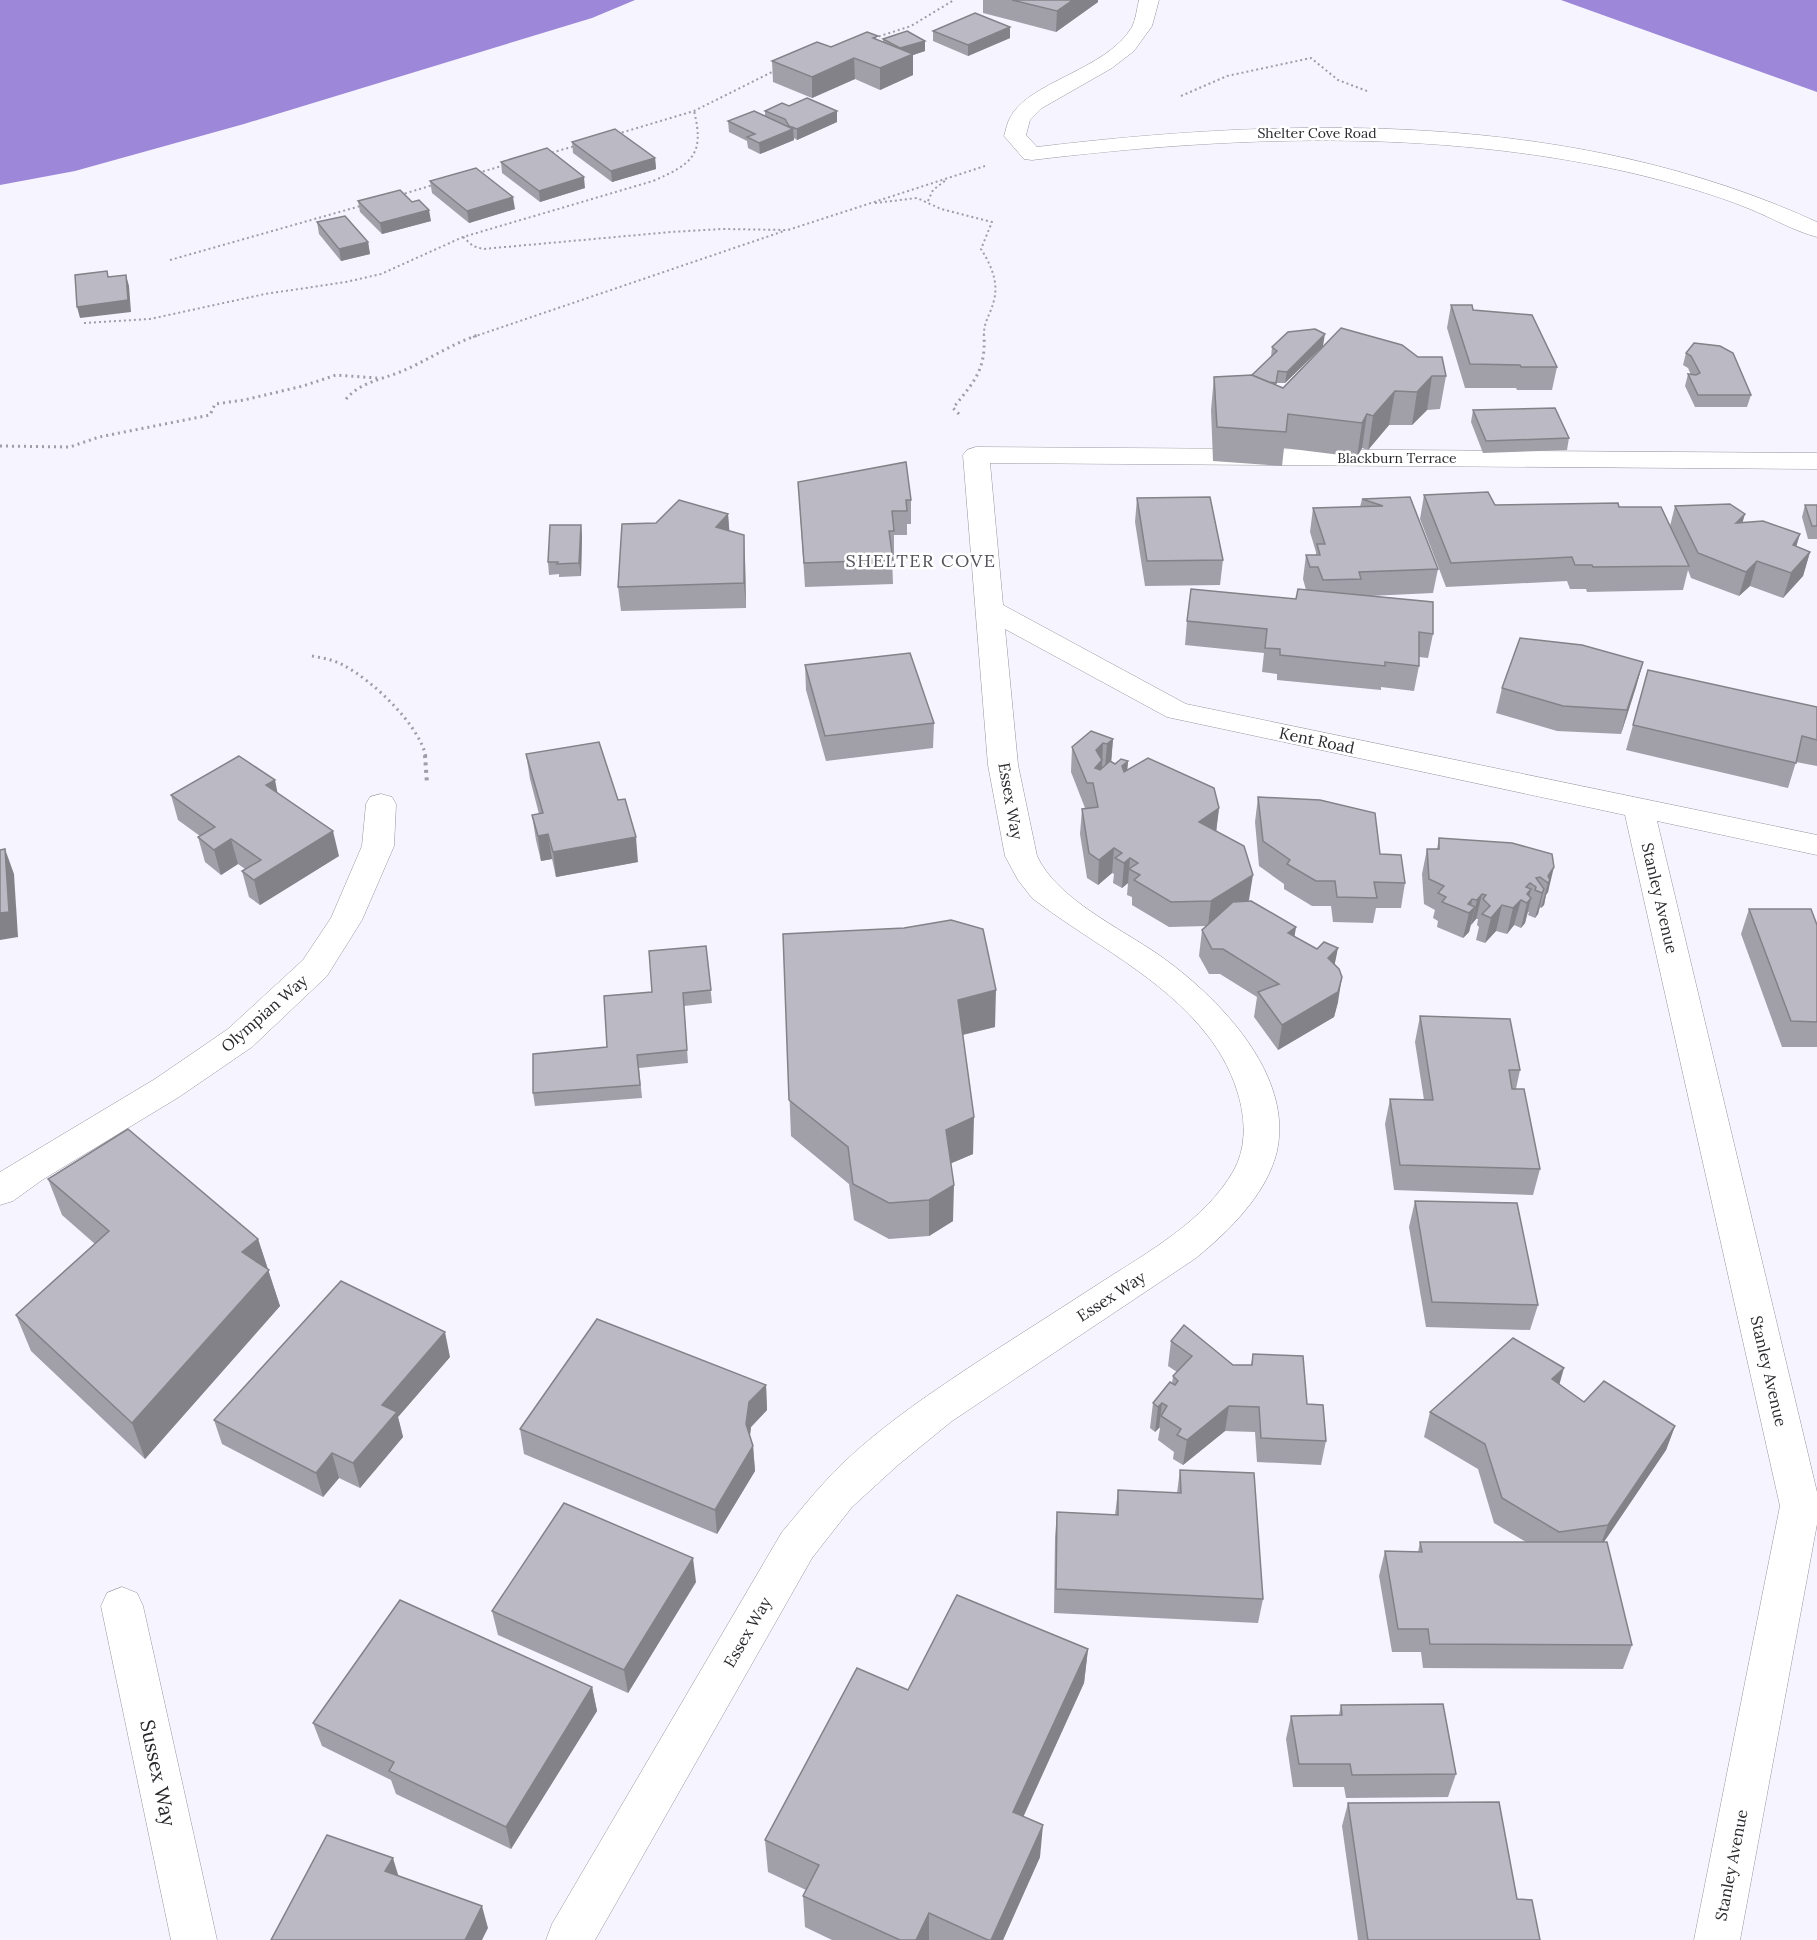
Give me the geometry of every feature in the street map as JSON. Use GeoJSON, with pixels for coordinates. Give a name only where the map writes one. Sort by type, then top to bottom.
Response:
{"type":"FeatureCollection","features":[{"type":"Feature","properties":{"kind":"street"},"geometry":{"type":"LineString","coordinates":[[1032,154],[1015,136],[1015,125],[1023,113],[1038,101],[1114,59],[1129,47],[1144,23],[1149,0]]}},
{"type":"Feature","properties":{"kind":"street","name":"Shelter Cove Road"},"geometry":{"type":"LineString","coordinates":[[1032,154],[1110,144],[1265,133],[1326,132],[1424,136],[1538,149],[1646,168],[1748,199],[1817,230]]}},
{"type":"Feature","properties":{"kind":"street"},"geometry":{"type":"LineString","coordinates":[[976,455],[989,609]]}},
{"type":"Feature","properties":{"kind":"street","name":"Blackburn Terrace"},"geometry":{"type":"LineString","coordinates":[[976,455],[1817,461]]}},
{"type":"Feature","properties":{"kind":"street","name":"Kent Road"},"geometry":{"type":"LineString","coordinates":[[989,609],[1177,711],[1817,845]]}},
{"type":"Feature","properties":{"kind":"street","name":"Essex Way"},"geometry":{"type":"LineString","coordinates":[[569,1940],[797,1545],[838,1495],[884,1453],[938,1410],[1183,1248],[1213,1223],[1253,1168],[1259,1144],[1259,1118],[1255,1089],[1228,1036],[1206,1011],[1181,990],[1043,890],[1029,873],[1021,856],[1013,828],[1004,765],[989,609]]}},
{"type":"Feature","properties":{"kind":"street","name":"Stanley Avenue"},"geometry":{"type":"LineString","coordinates":[[1638,806],[1800,1506],[1717,1940]]}},
{"type":"Feature","properties":{"kind":"street","name":"Olympian Way"},"geometry":{"type":"LineString","coordinates":[[0,1191],[29,1170],[167,1088],[240,1038],[315,968],[345,920],[378,846],[380,814]]}},
{"type":"Feature","properties":{"kind":"street","name":"Sussex Way"},"geometry":{"type":"LineString","coordinates":[[122,1606],[194,1940]]}},
{"type":"Feature","properties":{"kind":"path"},"geometry":{"type":"LineString","coordinates":[[871,39],[910,26],[954,0]]}},
{"type":"Feature","properties":{"kind":"path"},"geometry":{"type":"LineString","coordinates":[[1177,98],[1204,85],[1258,66],[1311,58]]}},
{"type":"Feature","properties":{"kind":"path"},"geometry":{"type":"LineString","coordinates":[[614,135],[694,111],[781,68]]}},
{"type":"Feature","properties":{"kind":"path"},"geometry":{"type":"LineString","coordinates":[[84,323],[150,319],[265,294],[346,282],[381,274],[463,237],[653,181],[673,172],[692,158],[699,140],[694,111]]}},
{"type":"Feature","properties":{"kind":"path"},"geometry":{"type":"LineString","coordinates":[[545,154],[579,145]]}},
{"type":"Feature","properties":{"kind":"path"},"geometry":{"type":"LineString","coordinates":[[346,399],[354,390],[400,372],[483,333],[860,206],[1032,154]]}},
{"type":"Feature","properties":{"kind":"path"},"geometry":{"type":"LineString","coordinates":[[476,174],[510,164]]}},
{"type":"Feature","properties":{"kind":"path"},"geometry":{"type":"LineString","coordinates":[[928,201],[936,186],[957,175]]}},
{"type":"Feature","properties":{"kind":"path"},"geometry":{"type":"LineString","coordinates":[[396,196],[442,183]]}},
{"type":"Feature","properties":{"kind":"path"},"geometry":{"type":"LineString","coordinates":[[860,206],[909,198],[928,201],[941,209],[992,222],[981,249],[992,266],[995,298],[982,326],[985,356],[974,382],[953,408],[986,440],[976,455]]}},
{"type":"Feature","properties":{"kind":"path"},"geometry":{"type":"LineString","coordinates":[[170,260],[373,202]]}},
{"type":"Feature","properties":{"kind":"path"},"geometry":{"type":"LineString","coordinates":[[463,237],[473,246],[483,249],[671,232],[722,229],[788,230]]}},
{"type":"Feature","properties":{"kind":"path"},"geometry":{"type":"LineString","coordinates":[[0,446],[70,447],[99,437],[210,416],[215,404],[303,387],[336,375],[381,378]]}},
{"type":"Feature","properties":{"kind":"path"},"geometry":{"type":"LineString","coordinates":[[312,656],[339,663],[378,691],[397,708],[418,737],[427,766],[428,782],[419,798],[380,814]]}},
{"type":"Feature","properties":{"kind":"shaded area"},"geometry":{"type":"Polygon","coordinates":[[[0,0],[635,0],[592,18],[244,124],[75,171],[0,185],[0,0]]]}},
{"type":"Feature","properties":{"kind":"shaded area"},"geometry":{"type":"Polygon","coordinates":[[[1561,0],[1817,0],[1817,92],[1561,0]]]}},
{"type":"Feature","properties":{"kind":"building"},"geometry":{"type":"Polygon","coordinates":[[[1012,0],[1073,0],[1057,11],[1012,0]]]}},
{"type":"Feature","properties":{"kind":"building"},"geometry":{"type":"Polygon","coordinates":[[[975,13],[1010,27],[968,45],[933,31],[975,13]]]}},
{"type":"Feature","properties":{"kind":"building"},"geometry":{"type":"Polygon","coordinates":[[[907,31],[925,41],[900,48],[883,39],[907,31]]]}},
{"type":"Feature","properties":{"kind":"building"},"geometry":{"type":"Polygon","coordinates":[[[867,32],[878,36],[873,38],[913,54],[880,68],[854,58],[812,77],[772,61],[817,42],[831,47],[867,32]]]}},
{"type":"Feature","properties":{"kind":"building"},"geometry":{"type":"Polygon","coordinates":[[[807,98],[837,111],[797,129],[789,126],[785,119],[765,111],[782,103],[789,106],[807,98]]]}},
{"type":"Feature","properties":{"kind":"building"},"geometry":{"type":"Polygon","coordinates":[[[754,111],[793,129],[759,143],[747,137],[755,134],[728,121],[754,111]]]}},
{"type":"Feature","properties":{"kind":"building"},"geometry":{"type":"Polygon","coordinates":[[[615,129],[655,158],[611,171],[572,142],[615,129]]]}},
{"type":"Feature","properties":{"kind":"building"},"geometry":{"type":"Polygon","coordinates":[[[547,148],[584,177],[539,191],[501,162],[547,148]]]}},
{"type":"Feature","properties":{"kind":"building"},"geometry":{"type":"Polygon","coordinates":[[[476,168],[513,197],[467,211],[430,181],[476,168]]]}},
{"type":"Feature","properties":{"kind":"building"},"geometry":{"type":"Polygon","coordinates":[[[400,190],[412,202],[419,200],[429,210],[380,223],[358,201],[400,190]]]}},
{"type":"Feature","properties":{"kind":"building"},"geometry":{"type":"Polygon","coordinates":[[[345,216],[368,242],[339,249],[317,222],[345,216]]]}},
{"type":"Feature","properties":{"kind":"building"},"geometry":{"type":"Polygon","coordinates":[[[107,271],[108,277],[126,275],[128,300],[77,307],[75,275],[107,271]]]}},
{"type":"Feature","properties":{"kind":"building"},"geometry":{"type":"Polygon","coordinates":[[[1451,305],[1472,305],[1473,310],[1532,315],[1557,367],[1470,364],[1451,305]]]}},
{"type":"Feature","properties":{"kind":"building"},"geometry":{"type":"Polygon","coordinates":[[[1341,328],[1402,345],[1418,357],[1442,357],[1446,376],[1432,376],[1417,392],[1395,391],[1373,416],[1367,414],[1362,423],[1288,414],[1286,432],[1217,427],[1214,377],[1252,375],[1283,388],[1341,328]]]}},
{"type":"Feature","properties":{"kind":"building"},"geometry":{"type":"Polygon","coordinates":[[[1315,329],[1325,334],[1287,372],[1278,371],[1276,383],[1252,375],[1277,351],[1272,347],[1288,332],[1315,329]]]}},
{"type":"Feature","properties":{"kind":"building"},"geometry":{"type":"Polygon","coordinates":[[[1694,343],[1720,346],[1733,353],[1751,395],[1698,395],[1688,374],[1700,373],[1691,356],[1686,353],[1694,343]]]}},
{"type":"Feature","properties":{"kind":"building"},"geometry":{"type":"Polygon","coordinates":[[[1555,408],[1569,438],[1486,441],[1473,410],[1555,408]]]}},
{"type":"Feature","properties":{"kind":"building"},"geometry":{"type":"Polygon","coordinates":[[[906,462],[911,500],[906,500],[907,511],[892,511],[894,531],[889,531],[893,560],[804,563],[798,482],[906,462]]]}},
{"type":"Feature","properties":{"kind":"building"},"geometry":{"type":"Polygon","coordinates":[[[1488,492],[1495,505],[1618,503],[1619,507],[1661,507],[1689,566],[1593,567],[1592,565],[1575,565],[1572,557],[1451,563],[1424,495],[1488,492]]]}},
{"type":"Feature","properties":{"kind":"building"},"geometry":{"type":"Polygon","coordinates":[[[1210,497],[1223,560],[1147,561],[1137,498],[1210,497]]]}},
{"type":"Feature","properties":{"kind":"building"},"geometry":{"type":"Polygon","coordinates":[[[1410,497],[1438,569],[1359,572],[1361,579],[1323,580],[1318,567],[1310,567],[1306,555],[1320,555],[1317,544],[1325,544],[1313,508],[1383,506],[1362,499],[1410,497]]]}},
{"type":"Feature","properties":{"kind":"building"},"geometry":{"type":"Polygon","coordinates":[[[679,500],[728,514],[716,527],[744,535],[744,583],[618,587],[622,524],[656,523],[679,500]]]}},
{"type":"Feature","properties":{"kind":"building"},"geometry":{"type":"Polygon","coordinates":[[[1730,504],[1745,514],[1736,523],[1763,521],[1800,534],[1793,545],[1810,552],[1791,573],[1757,561],[1746,572],[1698,553],[1675,506],[1730,504]]]}},
{"type":"Feature","properties":{"kind":"building"},"geometry":{"type":"Polygon","coordinates":[[[1805,505],[1817,505],[1817,526],[1812,526],[1805,505]]]}},
{"type":"Feature","properties":{"kind":"building"},"geometry":{"type":"Polygon","coordinates":[[[550,525],[581,525],[579,563],[548,562],[550,525]]]}},
{"type":"Feature","properties":{"kind":"building"},"geometry":{"type":"Polygon","coordinates":[[[1191,589],[1296,599],[1298,589],[1433,602],[1433,634],[1419,632],[1419,666],[1385,662],[1385,666],[1280,655],[1280,649],[1265,648],[1267,629],[1187,621],[1191,589]]]}},
{"type":"Feature","properties":{"kind":"building"},"geometry":{"type":"Polygon","coordinates":[[[1520,638],[1582,645],[1643,662],[1627,710],[1563,706],[1502,688],[1520,638]]]}},
{"type":"Feature","properties":{"kind":"building"},"geometry":{"type":"Polygon","coordinates":[[[910,653],[934,723],[825,736],[805,665],[910,653]]]}},
{"type":"Feature","properties":{"kind":"building"},"geometry":{"type":"Polygon","coordinates":[[[1648,670],[1817,707],[1817,740],[1802,736],[1796,763],[1633,725],[1648,670]]]}},
{"type":"Feature","properties":{"kind":"building"},"geometry":{"type":"Polygon","coordinates":[[[1091,731],[1113,739],[1107,744],[1103,743],[1096,750],[1102,760],[1095,768],[1100,770],[1110,761],[1115,764],[1121,759],[1128,761],[1122,766],[1124,772],[1148,758],[1214,788],[1219,808],[1199,822],[1244,846],[1253,875],[1211,901],[1171,902],[1134,880],[1140,875],[1129,869],[1138,863],[1130,858],[1124,863],[1115,858],[1122,853],[1114,848],[1099,860],[1089,853],[1082,809],[1098,807],[1093,783],[1087,783],[1072,747],[1091,731]]]}},
{"type":"Feature","properties":{"kind":"building"},"geometry":{"type":"Polygon","coordinates":[[[599,742],[618,800],[625,799],[636,837],[553,852],[548,834],[538,836],[532,815],[543,813],[526,754],[599,742]]]}},
{"type":"Feature","properties":{"kind":"building"},"geometry":{"type":"Polygon","coordinates":[[[239,756],[275,780],[266,785],[333,831],[254,880],[242,871],[261,860],[231,839],[214,850],[198,837],[215,827],[171,795],[239,756]]]}},
{"type":"Feature","properties":{"kind":"building"},"geometry":{"type":"Polygon","coordinates":[[[1258,797],[1320,800],[1375,813],[1380,854],[1401,855],[1405,883],[1374,882],[1377,898],[1337,897],[1335,881],[1316,881],[1287,864],[1290,860],[1263,841],[1258,797]]]}},
{"type":"Feature","properties":{"kind":"building"},"geometry":{"type":"Polygon","coordinates":[[[1439,838],[1512,843],[1552,854],[1554,867],[1548,876],[1550,880],[1548,883],[1540,877],[1536,878],[1544,889],[1542,893],[1535,890],[1536,887],[1530,883],[1526,887],[1531,889],[1527,894],[1531,898],[1527,903],[1521,900],[1513,908],[1502,905],[1491,918],[1482,914],[1490,906],[1483,899],[1486,895],[1482,894],[1477,900],[1472,899],[1468,904],[1475,907],[1469,913],[1442,902],[1446,897],[1438,893],[1444,886],[1429,879],[1427,849],[1439,849],[1439,838]]]}},
{"type":"Feature","properties":{"kind":"building"},"geometry":{"type":"Polygon","coordinates":[[[5,849],[9,912],[0,913],[0,850],[5,849]]]}},
{"type":"Feature","properties":{"kind":"building"},"geometry":{"type":"Polygon","coordinates":[[[1251,901],[1296,927],[1288,933],[1317,949],[1324,942],[1338,948],[1328,958],[1339,969],[1342,977],[1338,992],[1282,1025],[1258,992],[1279,984],[1223,949],[1212,949],[1202,930],[1233,902],[1251,901]]]}},
{"type":"Feature","properties":{"kind":"building"},"geometry":{"type":"Polygon","coordinates":[[[1749,909],[1811,909],[1817,925],[1817,1022],[1791,1021],[1749,909]]]}},
{"type":"Feature","properties":{"kind":"building"},"geometry":{"type":"Polygon","coordinates":[[[951,920],[983,929],[996,990],[958,1000],[974,1117],[946,1130],[954,1185],[929,1200],[889,1203],[853,1184],[848,1147],[789,1100],[783,934],[904,928],[951,920]]]}},
{"type":"Feature","properties":{"kind":"building"},"geometry":{"type":"Polygon","coordinates":[[[706,946],[711,990],[683,993],[687,1050],[637,1055],[640,1085],[533,1093],[533,1054],[607,1047],[604,996],[652,992],[649,951],[706,946]]]}},
{"type":"Feature","properties":{"kind":"building"},"geometry":{"type":"Polygon","coordinates":[[[1420,1016],[1510,1019],[1520,1070],[1509,1070],[1512,1089],[1524,1089],[1540,1169],[1400,1165],[1390,1099],[1433,1100],[1420,1016]]]}},
{"type":"Feature","properties":{"kind":"building"},"geometry":{"type":"Polygon","coordinates":[[[128,1129],[258,1239],[242,1252],[269,1270],[132,1423],[16,1315],[109,1231],[48,1179],[128,1129]]]}},
{"type":"Feature","properties":{"kind":"building"},"geometry":{"type":"Polygon","coordinates":[[[1415,1201],[1517,1203],[1538,1305],[1432,1302],[1415,1201]]]}},
{"type":"Feature","properties":{"kind":"building"},"geometry":{"type":"Polygon","coordinates":[[[341,1281],[445,1332],[382,1405],[397,1412],[353,1463],[332,1453],[316,1473],[214,1420],[341,1281]]]}},
{"type":"Feature","properties":{"kind":"building"},"geometry":{"type":"Polygon","coordinates":[[[597,1319],[766,1385],[749,1402],[746,1424],[753,1446],[715,1510],[520,1429],[597,1319]]]}},
{"type":"Feature","properties":{"kind":"building"},"geometry":{"type":"Polygon","coordinates":[[[1184,1325],[1233,1365],[1252,1365],[1253,1354],[1303,1356],[1307,1404],[1323,1405],[1326,1441],[1261,1438],[1259,1407],[1229,1406],[1187,1440],[1177,1435],[1181,1429],[1161,1416],[1167,1406],[1162,1403],[1158,1407],[1153,1403],[1170,1382],[1175,1385],[1178,1381],[1173,1376],[1192,1356],[1171,1341],[1184,1325]]]}},
{"type":"Feature","properties":{"kind":"building"},"geometry":{"type":"Polygon","coordinates":[[[1513,1338],[1564,1368],[1552,1379],[1584,1402],[1604,1381],[1675,1426],[1608,1525],[1559,1532],[1502,1498],[1485,1444],[1430,1412],[1513,1338]]]}},
{"type":"Feature","properties":{"kind":"building"},"geometry":{"type":"Polygon","coordinates":[[[1180,1470],[1254,1473],[1263,1599],[1056,1589],[1057,1512],[1118,1515],[1118,1490],[1181,1493],[1180,1470]]]}},
{"type":"Feature","properties":{"kind":"building"},"geometry":{"type":"Polygon","coordinates":[[[564,1503],[693,1558],[624,1670],[492,1611],[564,1503]]]}},
{"type":"Feature","properties":{"kind":"building"},"geometry":{"type":"Polygon","coordinates":[[[1420,1542],[1607,1542],[1632,1645],[1430,1644],[1428,1629],[1398,1629],[1385,1551],[1422,1552],[1420,1542]]]}},
{"type":"Feature","properties":{"kind":"building"},"geometry":{"type":"Polygon","coordinates":[[[957,1595],[1088,1649],[1013,1812],[1043,1825],[991,1940],[929,1913],[916,1940],[900,1940],[803,1896],[819,1865],[765,1840],[857,1668],[908,1690],[957,1595]]]}},
{"type":"Feature","properties":{"kind":"building"},"geometry":{"type":"Polygon","coordinates":[[[400,1600],[592,1687],[506,1827],[389,1771],[394,1762],[313,1723],[400,1600]]]}},
{"type":"Feature","properties":{"kind":"building"},"geometry":{"type":"Polygon","coordinates":[[[1443,1704],[1456,1774],[1352,1775],[1350,1764],[1299,1764],[1291,1716],[1342,1715],[1341,1705],[1443,1704]]]}},
{"type":"Feature","properties":{"kind":"building"},"geometry":{"type":"Polygon","coordinates":[[[1499,1802],[1517,1899],[1532,1900],[1540,1940],[1368,1940],[1348,1803],[1499,1802]]]}},
{"type":"Feature","properties":{"kind":"building"},"geometry":{"type":"Polygon","coordinates":[[[327,1835],[393,1858],[385,1871],[482,1906],[465,1940],[271,1940],[327,1835]]]}},
{"type":"Feature","properties":{"kind":"district","name":"SHELTER COVE"},"geometry":{"type":"Point","coordinates":[921,561]}}]}
